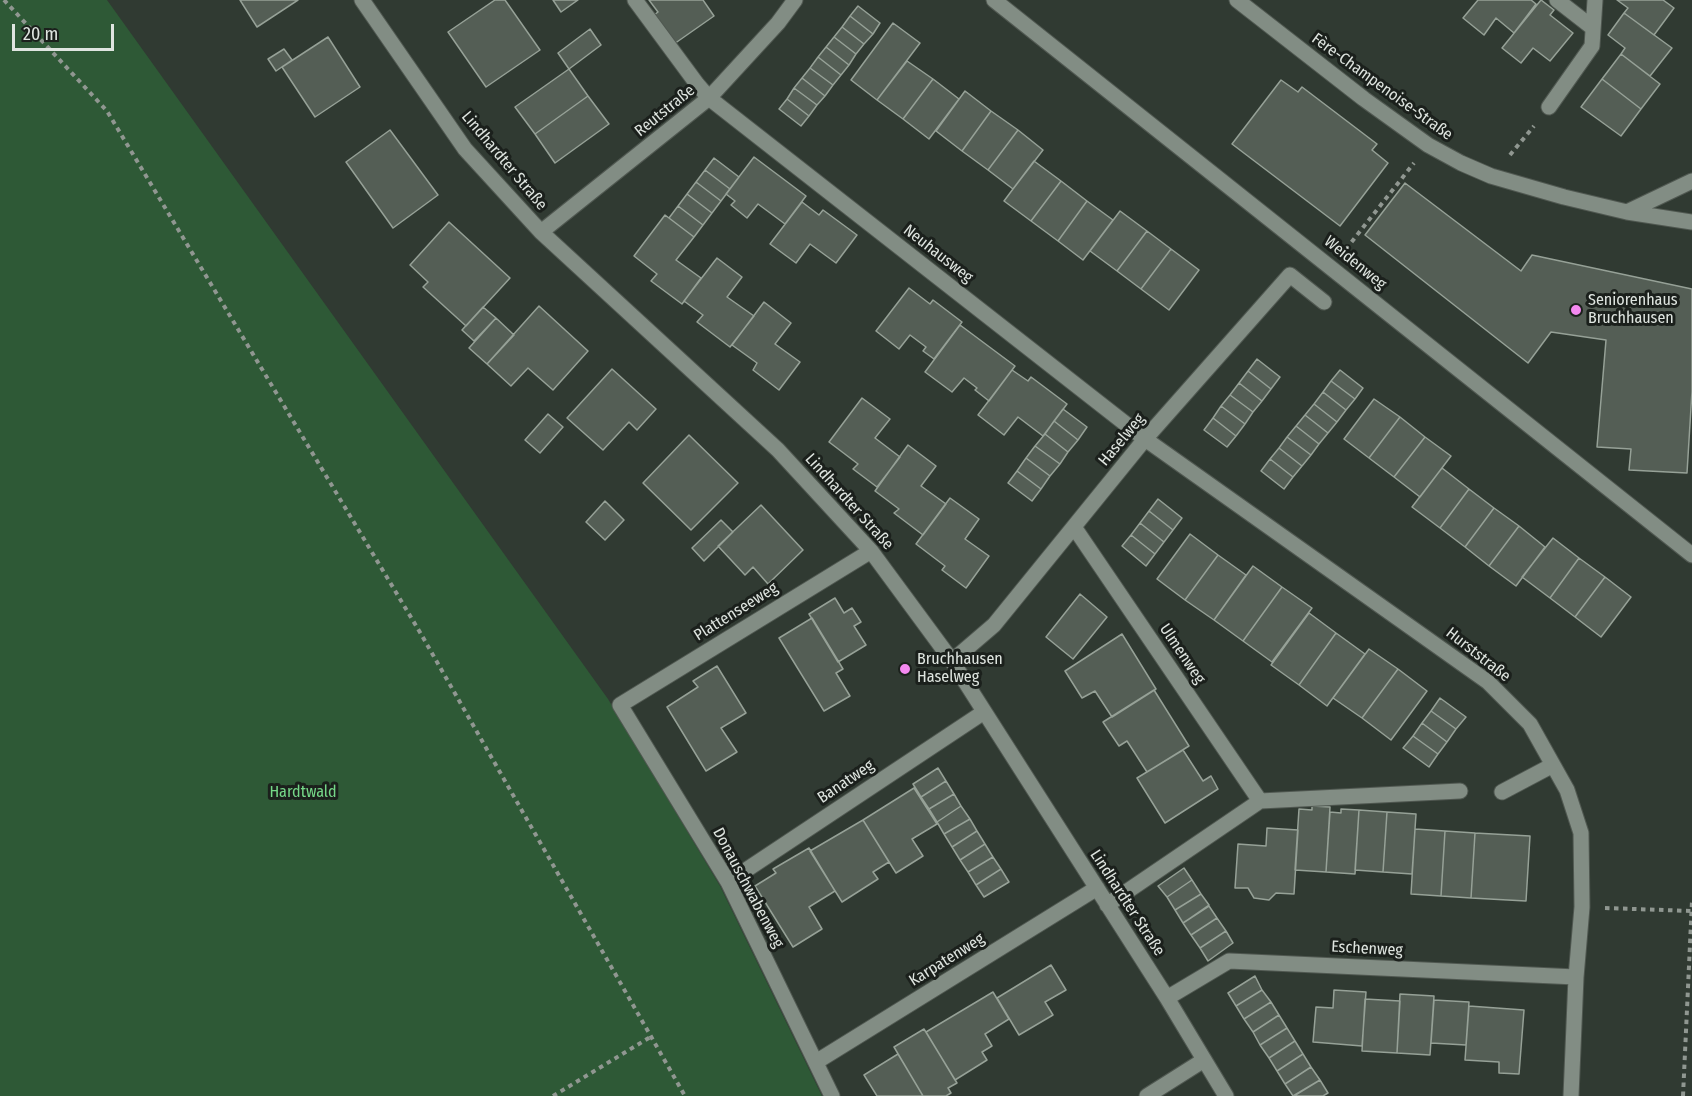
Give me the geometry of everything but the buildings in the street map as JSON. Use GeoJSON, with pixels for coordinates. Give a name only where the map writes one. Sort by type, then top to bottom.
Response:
{"type":"FeatureCollection","features":[{"type":"Feature","properties":{"kind":"street","name":"Lindhardter Straße"},"geometry":{"type":"LineString","coordinates":[[362,0],[465,149],[541,232],[778,450],[871,551],[952,661],[1167,998],[1226,1096]]}},
{"type":"Feature","properties":{"kind":"street","name":"Neuhausweg"},"geometry":{"type":"LineString","coordinates":[[634,0],[710,98],[1145,439]]}},
{"type":"Feature","properties":{"kind":"street","name":"Reutstraße"},"geometry":{"type":"LineString","coordinates":[[541,232],[710,98],[778,23],[795,0]]}},
{"type":"Feature","properties":{"kind":"street","name":"Weidenweg"},"geometry":{"type":"LineString","coordinates":[[994,0],[1692,555]]}},
{"type":"Feature","properties":{"kind":"street","name":"Fère-Champenoise-Straße"},"geometry":{"type":"LineString","coordinates":[[1237,0],[1364,99],[1428,145],[1461,163],[1491,176],[1536,189],[1627,212],[1692,222]]}},
{"type":"Feature","properties":{"kind":"street"},"geometry":{"type":"LineString","coordinates":[[1557,0],[1593,28]]}},
{"type":"Feature","properties":{"kind":"street"},"geometry":{"type":"LineString","coordinates":[[1549,107],[1592,46],[1595,0]]}},
{"type":"Feature","properties":{"kind":"street"},"geometry":{"type":"LineString","coordinates":[[1627,212],[1692,181]]}},
{"type":"Feature","properties":{"kind":"street","name":"Haselweg"},"geometry":{"type":"LineString","coordinates":[[952,661],[994,625],[1145,439],[1290,275],[1324,302]]}},
{"type":"Feature","properties":{"kind":"street","name":"Hurststraße"},"geometry":{"type":"LineString","coordinates":[[1145,439],[1488,682],[1530,724],[1566,790],[1581,833],[1582,907],[1576,977],[1571,1096]]}},
{"type":"Feature","properties":{"kind":"street","name":"Ulmenweg"},"geometry":{"type":"LineString","coordinates":[[1074,527],[1260,801]]}},
{"type":"Feature","properties":{"kind":"street","name":"Plattenseeweg"},"geometry":{"type":"LineString","coordinates":[[620,705],[871,551]]}},
{"type":"Feature","properties":{"kind":"street","name":"Donauschwabenweg"},"geometry":{"type":"LineString","coordinates":[[620,705],[728,882],[832,1096]]}},
{"type":"Feature","properties":{"kind":"street","name":"Banatweg"},"geometry":{"type":"LineString","coordinates":[[728,882],[984,712]]}},
{"type":"Feature","properties":{"kind":"street"},"geometry":{"type":"LineString","coordinates":[[1502,792],[1553,765]]}},
{"type":"Feature","properties":{"kind":"street"},"geometry":{"type":"LineString","coordinates":[[1107,905],[1260,801],[1460,791]]}},
{"type":"Feature","properties":{"kind":"street","name":"Karpatenweg"},"geometry":{"type":"LineString","coordinates":[[816,1062],[1097,888]]}},
{"type":"Feature","properties":{"kind":"street","name":"Eschenweg"},"geometry":{"type":"LineString","coordinates":[[1167,998],[1229,961],[1576,977]]}},
{"type":"Feature","properties":{"kind":"street"},"geometry":{"type":"LineString","coordinates":[[1147,1096],[1204,1060]]}},
{"type":"Feature","properties":{"kind":"path"},"geometry":{"type":"LineString","coordinates":[[4,0],[106,111],[421,634],[685,1096]]}},
{"type":"Feature","properties":{"kind":"path"},"geometry":{"type":"LineString","coordinates":[[1491,176],[1549,107]]}},
{"type":"Feature","properties":{"kind":"path"},"geometry":{"type":"LineString","coordinates":[[1331,267],[1428,145]]}},
{"type":"Feature","properties":{"kind":"path"},"geometry":{"type":"LineString","coordinates":[[1683,1096],[1692,901]]}},
{"type":"Feature","properties":{"kind":"path"},"geometry":{"type":"LineString","coordinates":[[1582,907],[1692,911]]}},
{"type":"Feature","properties":{"kind":"path"},"geometry":{"type":"LineString","coordinates":[[553,1096],[652,1036]]}},
{"type":"Feature","properties":{"kind":"green space","name":"Hardtwald"},"geometry":{"type":"Polygon","coordinates":[[[0,0],[107,0],[608,699],[720,886],[822,1096],[0,1096],[0,0]]]}},
{"type":"Feature","properties":{"kind":"place","name":"Seniorenhaus Bruchhausen"},"geometry":{"type":"Point","coordinates":[1576,310]}},
{"type":"Feature","properties":{"kind":"place","name":"Bruchhausen Haselweg"},"geometry":{"type":"Point","coordinates":[905,669]}}]}
